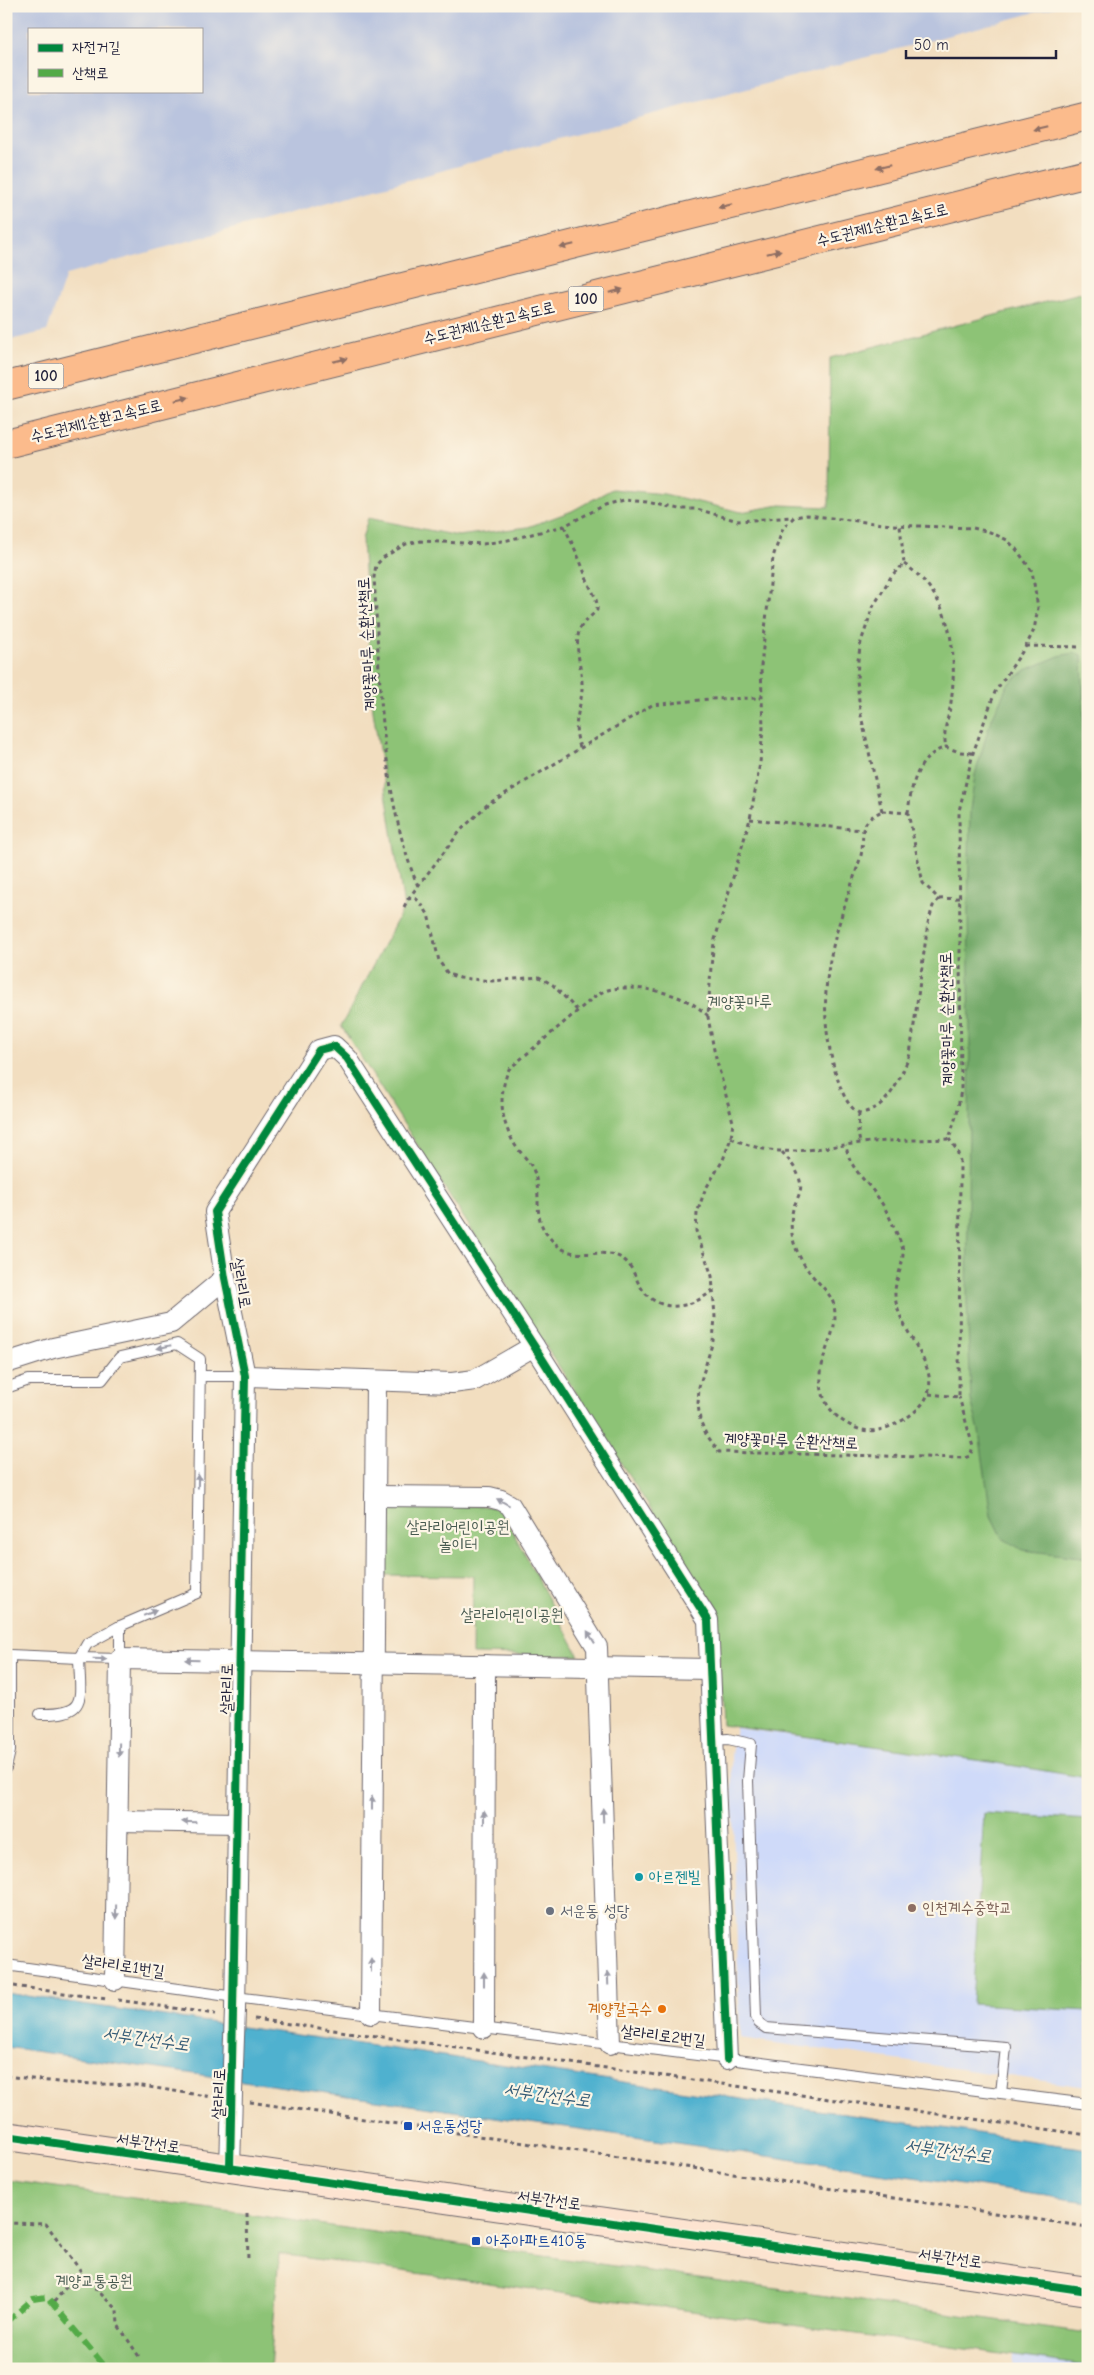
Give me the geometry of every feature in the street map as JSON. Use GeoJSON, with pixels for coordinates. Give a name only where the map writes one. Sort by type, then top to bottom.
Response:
{"type":"FeatureCollection","features":[{"type":"Feature","properties":{"kind":"highway","name":"100"},"geometry":{"type":"LineString","coordinates":[[6,386],[1088,116]]}},
{"type":"Feature","properties":{"kind":"highway","name":"수도권제1순환고속도로"},"geometry":{"type":"LineString","coordinates":[[6,444],[1088,173]]}},
{"type":"Feature","properties":{"kind":"main road","name":"서부간선로"},"geometry":{"type":"LineString","coordinates":[[6,2136],[1088,2291]]}},
{"type":"Feature","properties":{"kind":"street","name":"살라리로"},"geometry":{"type":"LineString","coordinates":[[230,2169],[236,2010],[245,1376],[225,1278],[215,1212],[319,1050],[334,1046],[347,1058],[534,1346]]}},
{"type":"Feature","properties":{"kind":"street"},"geometry":{"type":"LineString","coordinates":[[6,1363],[53,1348],[171,1323],[225,1278]]}},
{"type":"Feature","properties":{"kind":"street"},"geometry":{"type":"LineString","coordinates":[[245,1376],[376,1382],[452,1383],[475,1380],[534,1346],[708,1620],[727,2059]]}},
{"type":"Feature","properties":{"kind":"street"},"geometry":{"type":"LineString","coordinates":[[371,2014],[376,1382]]}},
{"type":"Feature","properties":{"kind":"street"},"geometry":{"type":"LineString","coordinates":[[375,1496],[490,1497],[510,1505],[597,1646],[610,2044]]}},
{"type":"Feature","properties":{"kind":"street"},"geometry":{"type":"LineString","coordinates":[[115,1980],[120,1659],[710,1669]]}},
{"type":"Feature","properties":{"kind":"street"},"geometry":{"type":"LineString","coordinates":[[484,2028],[485,1665]]}},
{"type":"Feature","properties":{"kind":"street"},"geometry":{"type":"LineString","coordinates":[[118,1820],[238,1823]]}},
{"type":"Feature","properties":{"kind":"lane"},"geometry":{"type":"LineString","coordinates":[[6,1388],[29,1380],[102,1380],[120,1357],[177,1344],[200,1359],[197,1593],[120,1626],[87,1644],[79,1658],[80,1699],[73,1709],[61,1715],[40,1714]]}},
{"type":"Feature","properties":{"kind":"lane"},"geometry":{"type":"LineString","coordinates":[[200,1376],[245,1376]]}},
{"type":"Feature","properties":{"kind":"lane"},"geometry":{"type":"LineString","coordinates":[[6,1768],[10,1751],[10,1655],[120,1659],[120,1626]]}},
{"type":"Feature","properties":{"kind":"lane"},"geometry":{"type":"LineString","coordinates":[[713,1740],[728,1739],[751,1744],[748,1781],[756,2017],[759,2023],[766,2028],[1006,2047],[1001,2093]]}},
{"type":"Feature","properties":{"kind":"lane","name":"살라리로1번길"},"geometry":{"type":"LineString","coordinates":[[6,1965],[115,1980],[236,2010]]}},
{"type":"Feature","properties":{"kind":"lane","name":"살라리로2번길"},"geometry":{"type":"LineString","coordinates":[[236,2010],[371,2014],[1088,2104]]}},
{"type":"Feature","properties":{"kind":"path"},"geometry":{"type":"LineString","coordinates":[[900,525],[904,564]]}},
{"type":"Feature","properties":{"kind":"path"},"geometry":{"type":"LineString","coordinates":[[564,526],[584,567],[586,578],[597,597],[597,610],[583,623],[580,630],[577,654],[582,687],[575,726],[580,747]]}},
{"type":"Feature","properties":{"kind":"path"},"geometry":{"type":"LineString","coordinates":[[904,564],[916,572],[935,598],[946,618],[952,640],[954,672],[951,704],[945,723],[946,747]]}},
{"type":"Feature","properties":{"kind":"path"},"geometry":{"type":"LineString","coordinates":[[882,811],[860,711],[857,680],[858,660],[863,634],[873,607],[892,575],[904,564]]}},
{"type":"Feature","properties":{"kind":"path"},"geometry":{"type":"LineString","coordinates":[[1026,646],[1082,647]]}},
{"type":"Feature","properties":{"kind":"path"},"geometry":{"type":"LineString","coordinates":[[404,907],[408,899],[462,830],[488,804],[497,797],[518,788],[580,747],[658,703],[761,698]]}},
{"type":"Feature","properties":{"kind":"path"},"geometry":{"type":"LineString","coordinates":[[959,898],[939,899],[923,883],[908,813],[914,779],[929,756],[946,747],[959,752],[973,753]]}},
{"type":"Feature","properties":{"kind":"path"},"geometry":{"type":"LineString","coordinates":[[860,1143],[858,1132],[859,1113],[853,1110],[842,1091],[832,1058],[827,1033],[825,993],[833,940],[861,856],[862,830],[866,821],[882,811],[908,813]]}},
{"type":"Feature","properties":{"kind":"path"},"geometry":{"type":"LineString","coordinates":[[750,819],[862,830]]}},
{"type":"Feature","properties":{"kind":"path"},"geometry":{"type":"LineString","coordinates":[[408,899],[415,898],[425,908],[439,960],[448,974],[460,978],[492,981],[540,977],[553,985],[577,1010]]}},
{"type":"Feature","properties":{"kind":"path"},"geometry":{"type":"LineString","coordinates":[[708,1017],[694,1004],[679,998],[632,988],[610,989],[594,997],[577,1010],[537,1048],[509,1069],[503,1084],[502,1116],[515,1146],[532,1167],[536,1181],[539,1224],[557,1246],[576,1253],[608,1253],[621,1258],[629,1264],[639,1285],[647,1294],[668,1306],[688,1305],[702,1300],[714,1290]]}},
{"type":"Feature","properties":{"kind":"path"},"geometry":{"type":"LineString","coordinates":[[730,1138],[757,1149],[782,1152],[860,1143],[949,1139]]}},
{"type":"Feature","properties":{"kind":"path"},"geometry":{"type":"LineString","coordinates":[[846,1145],[847,1157],[881,1202],[901,1243],[903,1259],[895,1294],[901,1317],[925,1363],[931,1382],[929,1394],[959,1397]]}},
{"type":"Feature","properties":{"kind":"path"},"geometry":{"type":"LineString","coordinates":[[6,1985],[236,2010],[1088,2135]]}},
{"type":"Feature","properties":{"kind":"path"},"geometry":{"type":"LineString","coordinates":[[6,2076],[66,2083],[136,2085],[232,2096],[1088,2227]]}},
{"type":"Feature","properties":{"kind":"path"},"geometry":{"type":"LineString","coordinates":[[247,2214],[248,2261]]}},
{"type":"Feature","properties":{"kind":"path"},"geometry":{"type":"LineString","coordinates":[[7,2224],[46,2224],[89,2282],[117,2310],[118,2325],[140,2358]]}},
{"type":"Feature","properties":{"kind":"path"},"geometry":{"type":"LineString","coordinates":[[54,2302],[67,2286],[89,2282]]}},
{"type":"Feature","properties":{"kind":"shaded area"},"geometry":{"type":"Polygon","coordinates":[[[6,6],[1059,6],[502,154],[66,275],[47,331],[6,341],[6,6]]]}},
{"type":"Feature","properties":{"kind":"shaded area","name":"인천계수중학교"},"geometry":{"type":"Polygon","coordinates":[[[736,1728],[997,1763],[1088,1778],[1088,2087],[740,2038],[731,1755],[736,1728]]]}},
{"type":"Feature","properties":{"kind":"shaded area"},"geometry":{"type":"Polygon","coordinates":[[[1013,2355],[1088,2366],[1088,2369],[1012,2369],[1013,2355]]]}},
{"type":"Feature","properties":{"kind":"green space","name":"계양꽃마루"},"geometry":{"type":"Polygon","coordinates":[[[1088,291],[1088,1778],[997,1763],[722,1725],[717,1613],[341,1026],[404,907],[373,711],[362,539],[368,518],[458,536],[528,527],[572,511],[612,489],[664,494],[741,512],[780,505],[829,507],[830,358],[1088,291]]]}},
{"type":"Feature","properties":{"kind":"green space"},"geometry":{"type":"Polygon","coordinates":[[[1074,653],[1082,655],[1088,846],[1088,1558],[1023,1550],[1002,1538],[991,1516],[979,1431],[971,1400],[967,1300],[970,1033],[968,912],[970,810],[975,775],[990,723],[1008,684],[1026,670],[1059,656],[1074,653]]]}},
{"type":"Feature","properties":{"kind":"green space","name":"살라리어린이공원"},"geometry":{"type":"Polygon","coordinates":[[[382,1505],[483,1506],[500,1508],[579,1656],[472,1654],[473,1576],[382,1575],[382,1505]]]}},
{"type":"Feature","properties":{"kind":"green space"},"geometry":{"type":"Polygon","coordinates":[[[984,1813],[1088,1820],[1088,2011],[972,2004],[984,1813]]]}},
{"type":"Feature","properties":{"kind":"green space","name":"계양교통공원"},"geometry":{"type":"Polygon","coordinates":[[[6,2180],[1088,2333],[1088,2366],[279,2254],[270,2369],[6,2369],[6,2180]]]}},
{"type":"Feature","properties":{"kind":"water","name":"서부간선수로"},"geometry":{"type":"Polygon","coordinates":[[[6,1993],[1088,2149],[1088,2202],[6,2047],[6,1993]]]}},
{"type":"Feature","properties":{"kind":"marked path"},"geometry":{"type":"LineString","coordinates":[[6,2323],[33,2299],[47,2297],[107,2369]]}},
{"type":"Feature","properties":{"kind":"cycle path"},"geometry":{"type":"LineString","coordinates":[[230,2169],[245,1376],[225,1278],[215,1212],[319,1050],[334,1046],[347,1058],[534,1346],[708,1620],[727,2059]]}},
{"type":"Feature","properties":{"kind":"cycle path"},"geometry":{"type":"LineString","coordinates":[[6,2136],[1088,2291]]}},
{"type":"Feature","properties":{"kind":"place","name":"아르젠빌"},"geometry":{"type":"Point","coordinates":[639,1877]}},
{"type":"Feature","properties":{"kind":"place","name":"인천계수중학교"},"geometry":{"type":"Point","coordinates":[912,1908]}},
{"type":"Feature","properties":{"kind":"place","name":"서운동 성당"},"geometry":{"type":"Point","coordinates":[550,1911]}},
{"type":"Feature","properties":{"kind":"place","name":"계양칼국수"},"geometry":{"type":"Point","coordinates":[662,2009]}},
{"type":"Feature","properties":{"kind":"place","name":"서운동성당"},"geometry":{"type":"Point","coordinates":[408,2126]}},
{"type":"Feature","properties":{"kind":"place","name":"아주아파트410동"},"geometry":{"type":"Point","coordinates":[476,2241]}},
{"type":"Feature","properties":{"kind":"park label","name":"살라리어린이공원 놀이터"},"geometry":{"type":"Point","coordinates":[458,1536]}}]}
